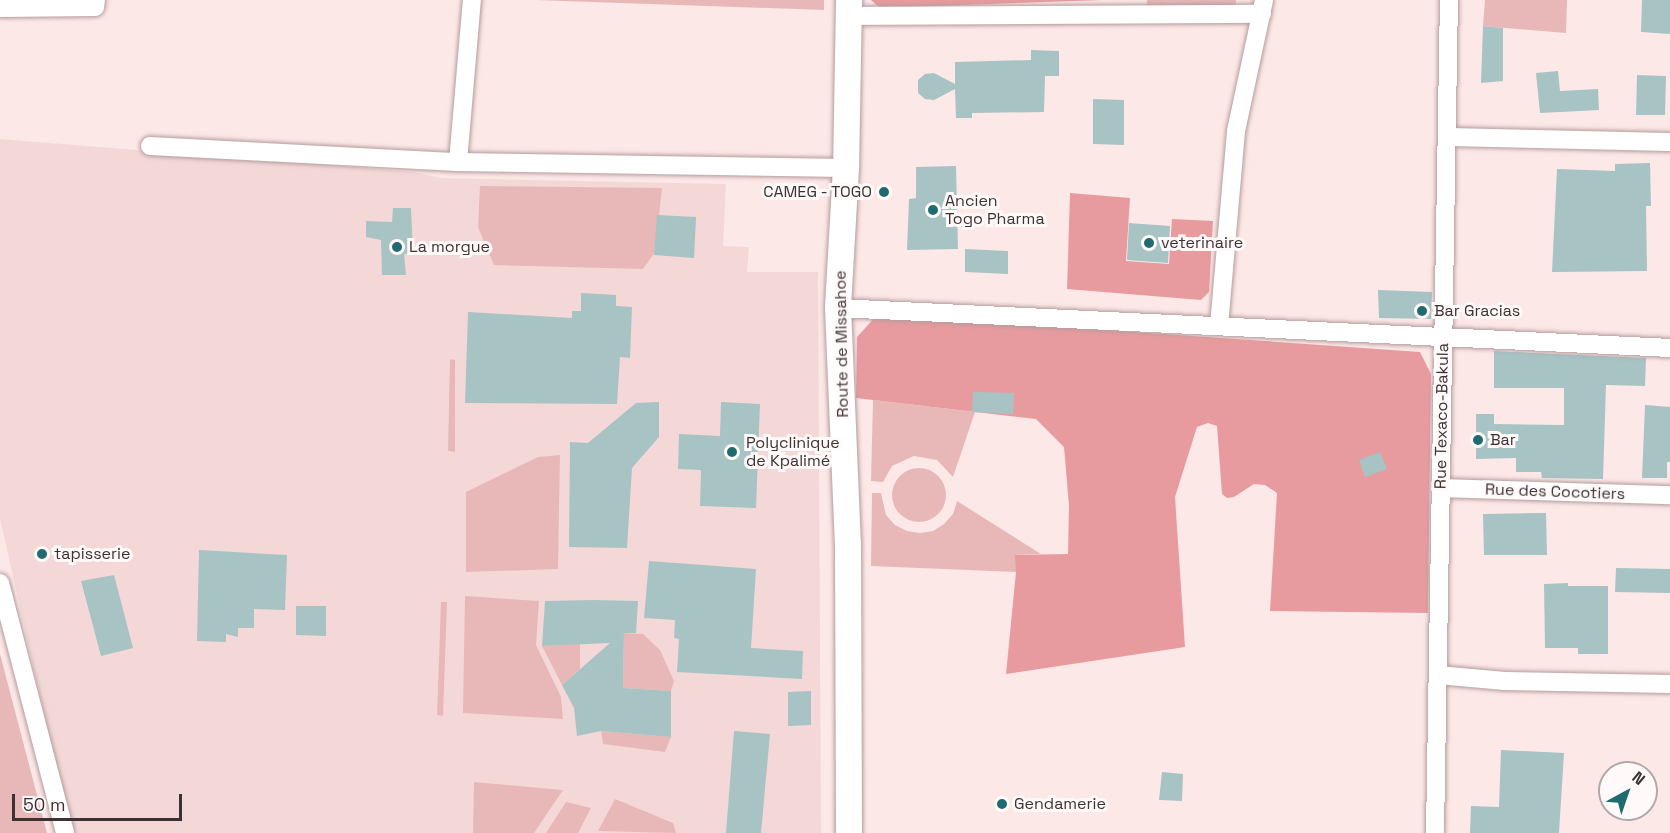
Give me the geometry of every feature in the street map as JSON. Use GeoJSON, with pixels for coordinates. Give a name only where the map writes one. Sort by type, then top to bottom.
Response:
{"type":"FeatureCollection","features":[{"type":"Feature","properties":{"kind":"main road","name":"Route de Missahoe"},"geometry":{"type":"LineString","coordinates":[[848,8],[846,168],[838,308],[848,544],[849,833]]}},
{"type":"Feature","properties":{"kind":"street"},"geometry":{"type":"LineString","coordinates":[[0,8],[95,7],[96,0]]}},
{"type":"Feature","properties":{"kind":"street"},"geometry":{"type":"LineString","coordinates":[[458,162],[472,0]]}},
{"type":"Feature","properties":{"kind":"street","name":"Rue Texaco-Bakula"},"geometry":{"type":"LineString","coordinates":[[1435,833],[1449,0]]}},
{"type":"Feature","properties":{"kind":"street"},"geometry":{"type":"LineString","coordinates":[[848,8],[1263,7],[1236,131],[1219,326]]}},
{"type":"Feature","properties":{"kind":"street"},"geometry":{"type":"LineString","coordinates":[[1447,137],[1670,142]]}},
{"type":"Feature","properties":{"kind":"street"},"geometry":{"type":"LineString","coordinates":[[150,146],[458,162],[846,168]]}},
{"type":"Feature","properties":{"kind":"street"},"geometry":{"type":"LineString","coordinates":[[838,308],[1670,348]]}},
{"type":"Feature","properties":{"kind":"street","name":"Rue des Cocotiers"},"geometry":{"type":"LineString","coordinates":[[1441,488],[1670,495]]}},
{"type":"Feature","properties":{"kind":"street"},"geometry":{"type":"LineString","coordinates":[[0,583],[65,833]]}},
{"type":"Feature","properties":{"kind":"street"},"geometry":{"type":"LineString","coordinates":[[1438,675],[1505,681],[1670,684]]}},
{"type":"Feature","properties":{"kind":"shaded area"},"geometry":{"type":"Polygon","coordinates":[[[535,0],[824,0],[824,10],[535,0]]]}},
{"type":"Feature","properties":{"kind":"shaded area"},"geometry":{"type":"Polygon","coordinates":[[[871,0],[1103,0],[880,8],[871,0]]]}},
{"type":"Feature","properties":{"kind":"shaded area"},"geometry":{"type":"Polygon","coordinates":[[[1147,0],[1236,0],[1234,17],[1146,14],[1147,0]]]}},
{"type":"Feature","properties":{"kind":"shaded area"},"geometry":{"type":"Polygon","coordinates":[[[1485,0],[1567,0],[1566,33],[1483,26],[1485,0]]]}},
{"type":"Feature","properties":{"kind":"shaded area"},"geometry":{"type":"Polygon","coordinates":[[[0,139],[413,172],[441,178],[726,184],[723,246],[749,247],[747,272],[818,272],[821,833],[71,833],[0,519],[0,139]]]}},
{"type":"Feature","properties":{"kind":"shaded area"},"geometry":{"type":"Polygon","coordinates":[[[480,186],[662,188],[655,252],[643,269],[494,265],[478,227],[480,186]]]}},
{"type":"Feature","properties":{"kind":"shaded area"},"geometry":{"type":"Polygon","coordinates":[[[1070,193],[1130,198],[1126,261],[1169,264],[1172,219],[1213,221],[1209,292],[1201,300],[1067,289],[1070,193]]]}},
{"type":"Feature","properties":{"kind":"shaded area"},"geometry":{"type":"Polygon","coordinates":[[[878,314],[1420,352],[1431,374],[1428,613],[1270,611],[1277,493],[1265,485],[1254,484],[1234,497],[1227,498],[1222,494],[1217,426],[1208,423],[1197,427],[1175,497],[1185,647],[1006,674],[1016,572],[1015,555],[1068,554],[1069,506],[1064,447],[1036,419],[856,398],[857,337],[878,314]]]}},
{"type":"Feature","properties":{"kind":"shaded area"},"geometry":{"type":"Polygon","coordinates":[[[450,359],[455,360],[455,452],[448,451],[450,359]]]}},
{"type":"Feature","properties":{"kind":"shaded area"},"geometry":{"type":"Polygon","coordinates":[[[873,400],[975,412],[953,477],[937,460],[914,456],[892,466],[883,482],[871,481],[873,400]]]}},
{"type":"Feature","properties":{"kind":"shaded area"},"geometry":{"type":"Polygon","coordinates":[[[560,455],[558,569],[466,572],[466,492],[538,457],[560,455]]]}},
{"type":"Feature","properties":{"kind":"shaded area"},"geometry":{"type":"Polygon","coordinates":[[[914,468],[924,468],[934,472],[942,480],[946,495],[942,510],[934,518],[924,522],[914,522],[904,518],[896,510],[892,500],[892,490],[896,480],[904,472],[914,468]]]}},
{"type":"Feature","properties":{"kind":"shaded area"},"geometry":{"type":"Polygon","coordinates":[[[872,493],[881,493],[886,515],[895,525],[907,531],[920,533],[933,531],[953,514],[957,501],[1041,554],[1016,555],[1016,572],[871,566],[872,493]]]}},
{"type":"Feature","properties":{"kind":"shaded area"},"geometry":{"type":"Polygon","coordinates":[[[465,596],[539,601],[536,645],[561,697],[563,719],[463,713],[465,596]]]}},
{"type":"Feature","properties":{"kind":"shaded area"},"geometry":{"type":"Polygon","coordinates":[[[441,602],[447,602],[443,716],[437,715],[441,602]]]}},
{"type":"Feature","properties":{"kind":"shaded area"},"geometry":{"type":"Polygon","coordinates":[[[624,633],[643,634],[660,650],[674,681],[671,691],[623,688],[624,633]]]}},
{"type":"Feature","properties":{"kind":"shaded area"},"geometry":{"type":"Polygon","coordinates":[[[580,644],[580,669],[562,685],[542,646],[580,644]]]}},
{"type":"Feature","properties":{"kind":"shaded area"},"geometry":{"type":"Polygon","coordinates":[[[0,654],[47,833],[0,833],[0,654]]]}},
{"type":"Feature","properties":{"kind":"shaded area"},"geometry":{"type":"Polygon","coordinates":[[[601,731],[671,737],[665,752],[603,744],[601,731]]]}},
{"type":"Feature","properties":{"kind":"shaded area"},"geometry":{"type":"Polygon","coordinates":[[[474,782],[563,790],[534,833],[473,833],[474,782]]]}},
{"type":"Feature","properties":{"kind":"shaded area"},"geometry":{"type":"Polygon","coordinates":[[[615,799],[673,823],[676,833],[598,831],[615,799]]]}},
{"type":"Feature","properties":{"kind":"shaded area"},"geometry":{"type":"Polygon","coordinates":[[[566,802],[591,808],[578,833],[546,833],[566,802]]]}},
{"type":"Feature","properties":{"kind":"building"},"geometry":{"type":"Polygon","coordinates":[[[1642,0],[1670,0],[1670,34],[1641,32],[1642,0]]]}},
{"type":"Feature","properties":{"kind":"building"},"geometry":{"type":"Polygon","coordinates":[[[1483,26],[1503,28],[1503,81],[1481,83],[1483,26]]]}},
{"type":"Feature","properties":{"kind":"building"},"geometry":{"type":"Polygon","coordinates":[[[1031,50],[1059,51],[1059,76],[1045,76],[1044,112],[972,113],[972,118],[956,118],[955,89],[934,100],[925,99],[918,93],[918,80],[925,74],[934,73],[955,84],[955,62],[1031,60],[1031,50]]]}},
{"type":"Feature","properties":{"kind":"building"},"geometry":{"type":"Polygon","coordinates":[[[1558,71],[1560,91],[1598,89],[1599,110],[1540,113],[1536,73],[1558,71]]]}},
{"type":"Feature","properties":{"kind":"building"},"geometry":{"type":"Polygon","coordinates":[[[1637,75],[1666,76],[1665,115],[1636,115],[1637,75]]]}},
{"type":"Feature","properties":{"kind":"building"},"geometry":{"type":"Polygon","coordinates":[[[1093,99],[1124,100],[1124,145],[1093,144],[1093,99]]]}},
{"type":"Feature","properties":{"kind":"building"},"geometry":{"type":"Polygon","coordinates":[[[1650,163],[1651,206],[1646,206],[1647,271],[1552,272],[1557,169],[1615,171],[1615,164],[1650,163]]]}},
{"type":"Feature","properties":{"kind":"building","name":"Ancien Togo Pharma"},"geometry":{"type":"Polygon","coordinates":[[[956,166],[958,249],[907,250],[909,199],[916,198],[916,167],[956,166]]]}},
{"type":"Feature","properties":{"kind":"building","name":"La morgue"},"geometry":{"type":"Polygon","coordinates":[[[393,208],[411,208],[413,253],[404,254],[406,275],[382,275],[381,240],[366,237],[366,221],[392,222],[393,208]]]}},
{"type":"Feature","properties":{"kind":"building"},"geometry":{"type":"Polygon","coordinates":[[[657,215],[696,217],[694,258],[654,255],[657,215]]]}},
{"type":"Feature","properties":{"kind":"building","name":"veterinaire"},"geometry":{"type":"Polygon","coordinates":[[[1129,223],[1170,226],[1168,263],[1127,260],[1129,223]]]}},
{"type":"Feature","properties":{"kind":"building"},"geometry":{"type":"Polygon","coordinates":[[[965,249],[1008,251],[1008,274],[965,272],[965,249]]]}},
{"type":"Feature","properties":{"kind":"building"},"geometry":{"type":"Polygon","coordinates":[[[1378,290],[1432,292],[1431,319],[1379,318],[1378,290]]]}},
{"type":"Feature","properties":{"kind":"building"},"geometry":{"type":"Polygon","coordinates":[[[581,293],[616,295],[616,306],[632,307],[630,358],[620,357],[617,404],[465,403],[468,312],[572,318],[572,311],[581,311],[581,293]]]}},
{"type":"Feature","properties":{"kind":"building"},"geometry":{"type":"Polygon","coordinates":[[[1494,351],[1646,358],[1645,386],[1606,385],[1603,479],[1542,478],[1541,472],[1516,472],[1516,458],[1476,459],[1476,414],[1494,414],[1494,424],[1564,425],[1564,388],[1494,388],[1494,351]]]}},
{"type":"Feature","properties":{"kind":"building"},"geometry":{"type":"Polygon","coordinates":[[[973,392],[1014,393],[1013,414],[972,412],[973,392]]]}},
{"type":"Feature","properties":{"kind":"building"},"geometry":{"type":"Polygon","coordinates":[[[659,402],[659,437],[632,468],[627,548],[569,547],[570,442],[588,443],[636,403],[659,402]]]}},
{"type":"Feature","properties":{"kind":"building"},"geometry":{"type":"Polygon","coordinates":[[[721,402],[760,404],[756,508],[700,506],[701,470],[678,469],[679,434],[720,436],[721,402]]]}},
{"type":"Feature","properties":{"kind":"building"},"geometry":{"type":"Polygon","coordinates":[[[1645,405],[1670,407],[1670,462],[1667,462],[1667,478],[1642,478],[1645,405]]]}},
{"type":"Feature","properties":{"kind":"building"},"geometry":{"type":"Polygon","coordinates":[[[1380,452],[1387,469],[1365,477],[1359,460],[1380,452]]]}},
{"type":"Feature","properties":{"kind":"building"},"geometry":{"type":"Polygon","coordinates":[[[1546,513],[1547,555],[1484,555],[1483,514],[1546,513]]]}},
{"type":"Feature","properties":{"kind":"building"},"geometry":{"type":"Polygon","coordinates":[[[199,550],[287,555],[285,610],[254,609],[254,628],[238,628],[238,637],[226,634],[226,642],[197,641],[199,550]]]}},
{"type":"Feature","properties":{"kind":"building"},"geometry":{"type":"Polygon","coordinates":[[[649,561],[756,569],[751,648],[803,651],[802,679],[677,672],[679,639],[674,638],[675,620],[644,618],[649,561]]]}},
{"type":"Feature","properties":{"kind":"building"},"geometry":{"type":"Polygon","coordinates":[[[1616,568],[1670,569],[1670,593],[1615,592],[1616,568]]]}},
{"type":"Feature","properties":{"kind":"building"},"geometry":{"type":"Polygon","coordinates":[[[114,575],[133,648],[101,656],[81,581],[114,575]]]}},
{"type":"Feature","properties":{"kind":"building"},"geometry":{"type":"Polygon","coordinates":[[[1568,583],[1568,586],[1608,586],[1608,654],[1578,654],[1578,648],[1545,648],[1544,584],[1568,583]]]}},
{"type":"Feature","properties":{"kind":"building"},"geometry":{"type":"Polygon","coordinates":[[[545,601],[638,601],[636,633],[624,633],[623,688],[671,691],[671,737],[601,731],[577,736],[574,708],[562,685],[610,643],[542,646],[545,601]]]}},
{"type":"Feature","properties":{"kind":"building"},"geometry":{"type":"Polygon","coordinates":[[[296,606],[326,606],[326,636],[296,635],[296,606]]]}},
{"type":"Feature","properties":{"kind":"building"},"geometry":{"type":"Polygon","coordinates":[[[811,691],[811,725],[788,726],[788,692],[811,691]]]}},
{"type":"Feature","properties":{"kind":"building"},"geometry":{"type":"Polygon","coordinates":[[[734,731],[770,734],[761,833],[726,833],[734,731]]]}},
{"type":"Feature","properties":{"kind":"building"},"geometry":{"type":"Polygon","coordinates":[[[1501,750],[1564,753],[1559,833],[1470,833],[1471,806],[1499,807],[1501,750]]]}},
{"type":"Feature","properties":{"kind":"building"},"geometry":{"type":"Polygon","coordinates":[[[1162,772],[1183,774],[1182,801],[1159,800],[1162,772]]]}},
{"type":"Feature","properties":{"kind":"place","name":"CAMEG - TOGO"},"geometry":{"type":"Point","coordinates":[884,192]}},
{"type":"Feature","properties":{"kind":"place","name":"Ancien Togo Pharma"},"geometry":{"type":"Point","coordinates":[933,210]}},
{"type":"Feature","properties":{"kind":"place","name":"veterinaire"},"geometry":{"type":"Point","coordinates":[1149,243]}},
{"type":"Feature","properties":{"kind":"place","name":"La morgue"},"geometry":{"type":"Point","coordinates":[397,247]}},
{"type":"Feature","properties":{"kind":"place","name":"Bar Gracias"},"geometry":{"type":"Point","coordinates":[1422,311]}},
{"type":"Feature","properties":{"kind":"place","name":"Bar"},"geometry":{"type":"Point","coordinates":[1478,440]}},
{"type":"Feature","properties":{"kind":"place","name":"Polyclinique de Kpalimé"},"geometry":{"type":"Point","coordinates":[732,452]}},
{"type":"Feature","properties":{"kind":"place","name":"tapisserie"},"geometry":{"type":"Point","coordinates":[42,554]}},
{"type":"Feature","properties":{"kind":"place","name":"Gendamerie"},"geometry":{"type":"Point","coordinates":[1002,804]}}]}
